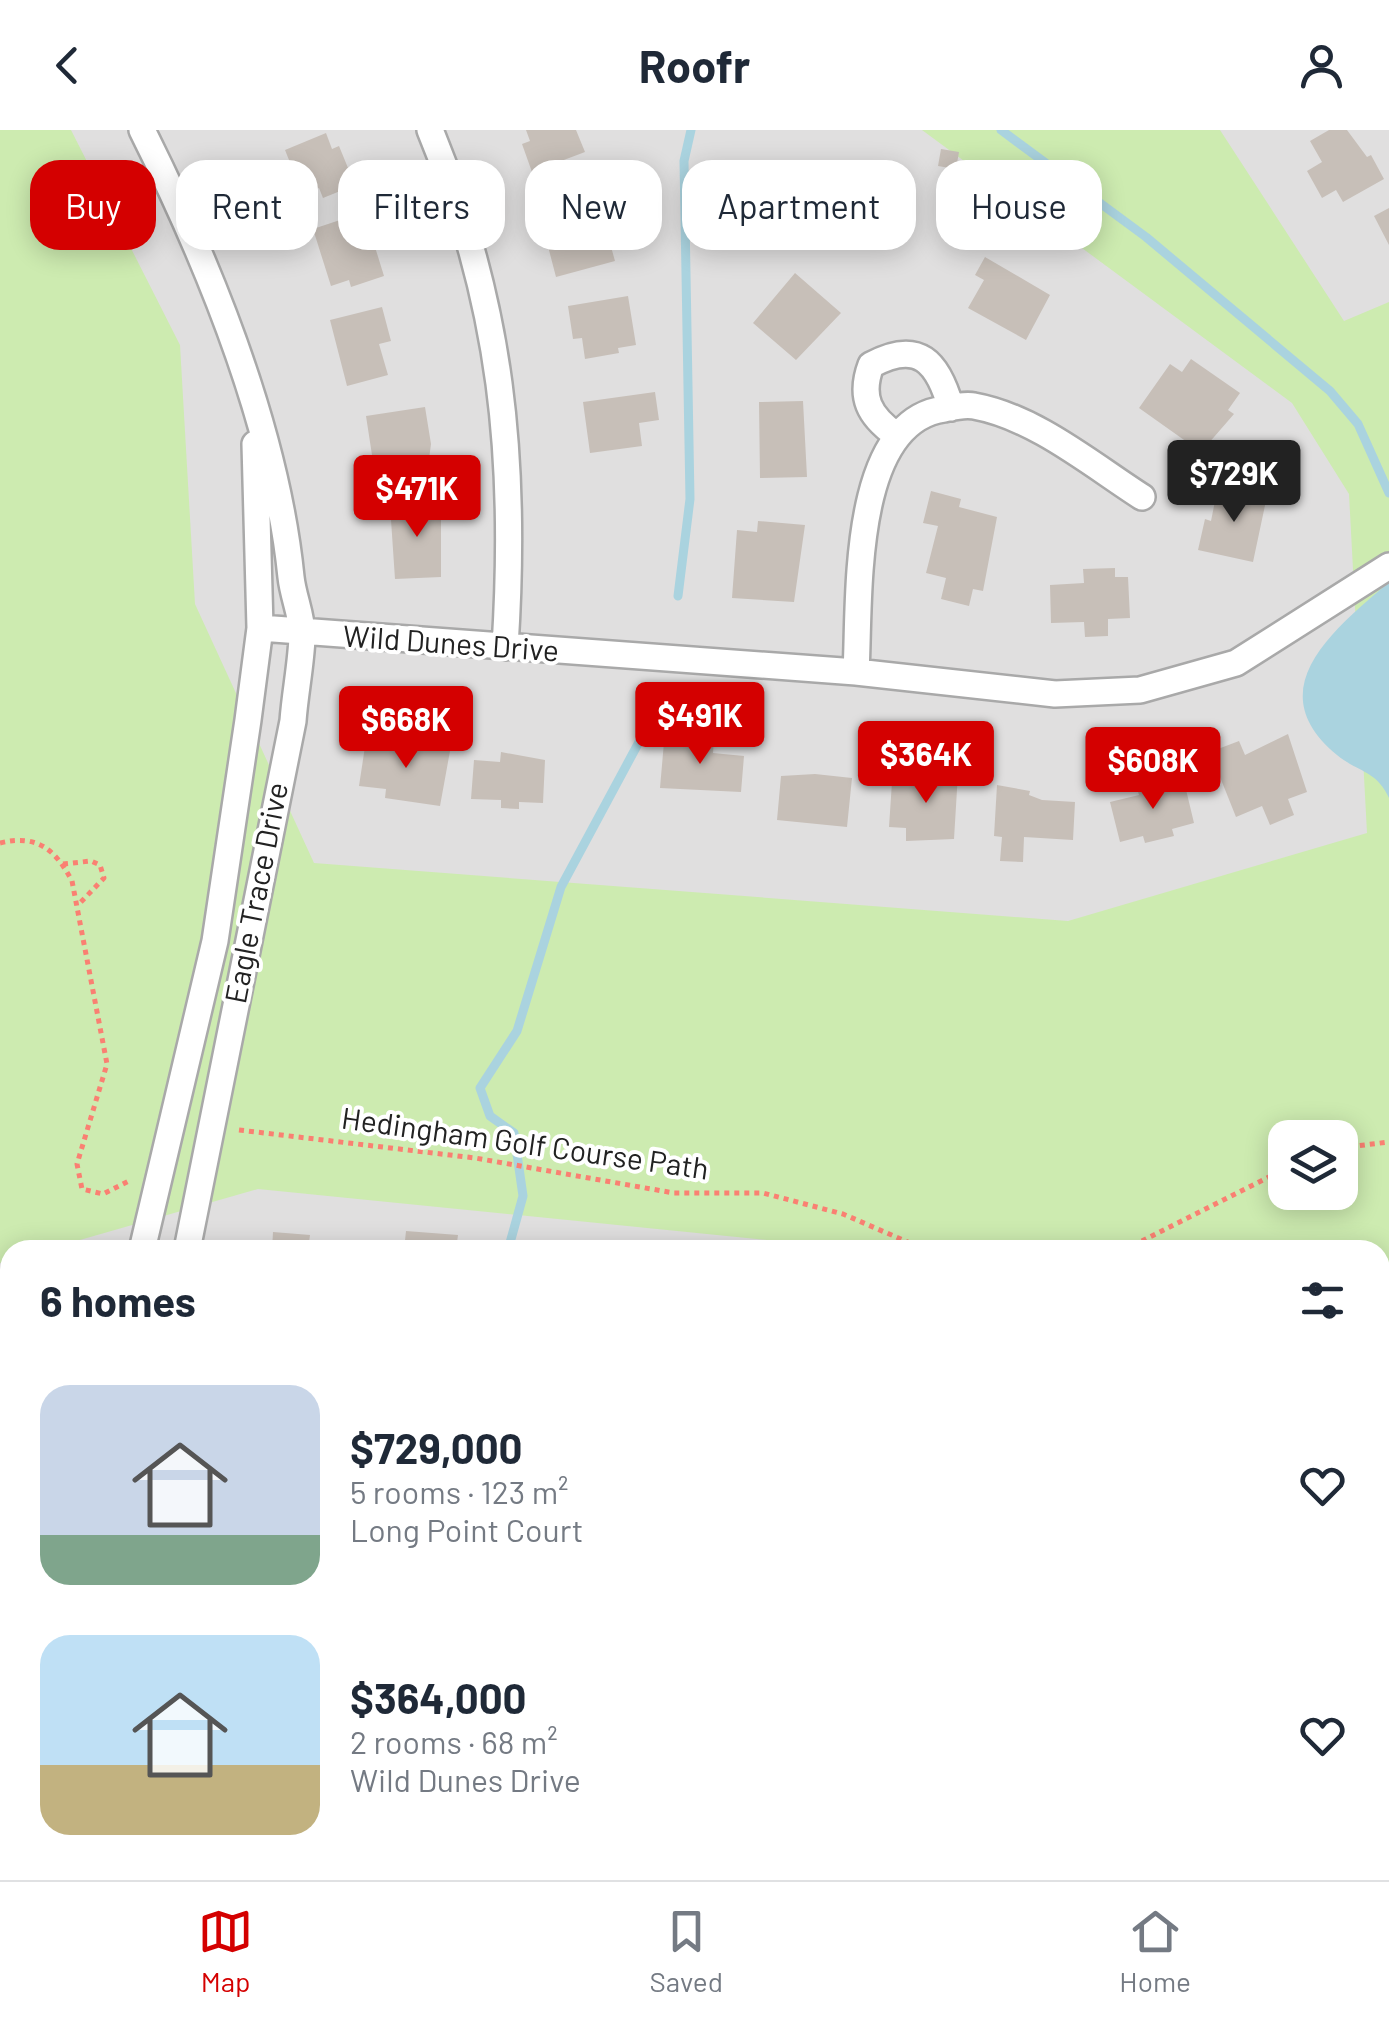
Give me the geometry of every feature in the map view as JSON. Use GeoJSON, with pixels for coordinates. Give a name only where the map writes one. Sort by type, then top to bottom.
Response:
{"type":"FeatureCollection","features":[{"type":"Feature","properties":{"kind":"street","name":"Eagle Trace Drive"},"geometry":{"type":"LineString","coordinates":[[142,130],[212,278],[287,526],[291,582],[303,634],[292,721],[189,1240]]}},
{"type":"Feature","properties":{"kind":"street"},"geometry":{"type":"LineString","coordinates":[[430,130],[464,213],[488,312],[508,440],[509,578],[504,647]]}},
{"type":"Feature","properties":{"kind":"street"},"geometry":{"type":"LineString","coordinates":[[896,435],[876,421],[867,404],[864,383],[871,364],[892,354],[919,355],[942,374],[951,408]]}},
{"type":"Feature","properties":{"kind":"street"},"geometry":{"type":"LineString","coordinates":[[856,672],[863,557],[878,463],[896,435],[923,412],[971,405],[1015,419],[1142,497]]}},
{"type":"Feature","properties":{"kind":"street","name":"Eagle Trace Drive"},"geometry":{"type":"LineString","coordinates":[[144,1240],[215,942],[260,628],[255,419]]}},
{"type":"Feature","properties":{"kind":"street","name":"Wild Dunes Drive"},"geometry":{"type":"LineString","coordinates":[[260,628],[856,672],[1055,694],[1140,690],[1236,663],[1389,566]]}},
{"type":"Feature","properties":{"kind":"path"},"geometry":{"type":"LineString","coordinates":[[0,843],[18,839],[42,844],[64,864],[78,906],[107,1064],[76,1164],[82,1189],[103,1194],[138,1177]]}},
{"type":"Feature","properties":{"kind":"path"},"geometry":{"type":"LineString","coordinates":[[64,864],[91,861],[100,866],[104,878],[78,906]]}},
{"type":"Feature","properties":{"kind":"path","name":"Hedingham Golf Course Path"},"geometry":{"type":"LineString","coordinates":[[228,1132],[320,1138],[475,1158],[674,1193],[777,1196],[843,1214],[903,1240]]}},
{"type":"Feature","properties":{"kind":"path"},"geometry":{"type":"LineString","coordinates":[[1358,1146],[1389,1142]]}},
{"type":"Feature","properties":{"kind":"path"},"geometry":{"type":"LineString","coordinates":[[1144,1240],[1268,1178]]}},
{"type":"Feature","properties":{"kind":"shaded area"},"geometry":{"type":"Polygon","coordinates":[[[0,130],[1389,130],[1389,1240],[0,1240],[0,130]]]}},
{"type":"Feature","properties":{"kind":"green space"},"geometry":{"type":"Polygon","coordinates":[[[0,130],[71,130],[86,160],[30,160],[30,250],[132,250],[180,345],[195,604],[314,863],[1068,921],[1367,833],[1349,494],[1292,403],[1085,250],[1102,250],[1102,160],[963,160],[922,130],[1220,130],[1344,321],[1389,302],[1389,1240],[766,1240],[258,1189],[80,1240],[0,1240],[0,130]]]}},
{"type":"Feature","properties":{"kind":"water"},"geometry":{"type":"Polygon","coordinates":[[[1389,582],[1389,798],[1378,782],[1337,755],[1314,731],[1304,707],[1304,684],[1313,661],[1328,640],[1389,582]]]}},
{"type":"Feature","properties":{"kind":"building"},"geometry":{"type":"Polygon","coordinates":[[[526,130],[576,130],[585,152],[564,160],[528,160],[522,144],[530,141],[526,130]]]}},
{"type":"Feature","properties":{"kind":"building"},"geometry":{"type":"Polygon","coordinates":[[[1329,130],[1347,130],[1367,157],[1371,155],[1384,179],[1343,202],[1336,190],[1322,198],[1307,171],[1322,162],[1310,141],[1329,130]]]}},
{"type":"Feature","properties":{"kind":"building"},"geometry":{"type":"Polygon","coordinates":[[[326,133],[332,149],[339,146],[345,160],[338,160],[338,192],[323,198],[318,188],[318,160],[289,160],[285,150],[326,133]]]}},
{"type":"Feature","properties":{"kind":"building"},"geometry":{"type":"Polygon","coordinates":[[[941,149],[959,152],[958,160],[939,160],[941,149]]]}},
{"type":"Feature","properties":{"kind":"building"},"geometry":{"type":"Polygon","coordinates":[[[1389,208],[1389,245],[1374,216],[1389,208]]]}},
{"type":"Feature","properties":{"kind":"building"},"geometry":{"type":"Polygon","coordinates":[[[338,221],[338,250],[376,250],[384,276],[351,287],[349,280],[331,286],[318,245],[318,227],[338,221]]]}},
{"type":"Feature","properties":{"kind":"building"},"geometry":{"type":"Polygon","coordinates":[[[549,250],[612,250],[615,261],[556,277],[549,250]]]}},
{"type":"Feature","properties":{"kind":"building"},"geometry":{"type":"Polygon","coordinates":[[[985,257],[1050,295],[1026,340],[968,308],[984,280],[975,275],[985,257]]]}},
{"type":"Feature","properties":{"kind":"building"},"geometry":{"type":"Polygon","coordinates":[[[795,273],[841,313],[796,360],[753,323],[795,273]]]}},
{"type":"Feature","properties":{"kind":"building"},"geometry":{"type":"Polygon","coordinates":[[[628,296],[636,345],[618,348],[619,353],[585,359],[582,338],[573,339],[568,306],[628,296]]]}},
{"type":"Feature","properties":{"kind":"building"},"geometry":{"type":"Polygon","coordinates":[[[382,307],[391,341],[379,344],[388,375],[347,386],[330,320],[382,307]]]}},
{"type":"Feature","properties":{"kind":"building"},"geometry":{"type":"Polygon","coordinates":[[[1191,359],[1240,393],[1228,410],[1234,414],[1201,452],[1139,408],[1170,364],[1182,372],[1191,359]]]}},
{"type":"Feature","properties":{"kind":"building"},"geometry":{"type":"Polygon","coordinates":[[[655,392],[659,420],[639,423],[642,446],[590,453],[583,402],[655,392]]]}},
{"type":"Feature","properties":{"kind":"building"},"geometry":{"type":"Polygon","coordinates":[[[803,401],[807,477],[760,478],[759,402],[803,401]]]}},
{"type":"Feature","properties":{"kind":"building"},"geometry":{"type":"Polygon","coordinates":[[[425,407],[431,444],[429,459],[418,461],[420,475],[376,481],[366,416],[425,407]]]}},
{"type":"Feature","properties":{"kind":"building"},"geometry":{"type":"Polygon","coordinates":[[[1218,486],[1267,496],[1253,562],[1198,550],[1205,519],[1211,521],[1218,486]]]}},
{"type":"Feature","properties":{"kind":"building"},"geometry":{"type":"Polygon","coordinates":[[[931,491],[961,499],[959,507],[997,517],[983,591],[973,589],[969,606],[941,599],[946,578],[926,573],[938,526],[923,523],[931,491]]]}},
{"type":"Feature","properties":{"kind":"building"},"geometry":{"type":"Polygon","coordinates":[[[441,502],[441,577],[395,579],[390,505],[441,502]]]}},
{"type":"Feature","properties":{"kind":"building"},"geometry":{"type":"Polygon","coordinates":[[[758,521],[805,525],[794,602],[732,598],[737,530],[757,532],[758,521]]]}},
{"type":"Feature","properties":{"kind":"building"},"geometry":{"type":"Polygon","coordinates":[[[1115,568],[1115,577],[1128,577],[1130,618],[1108,619],[1108,636],[1085,637],[1084,622],[1051,623],[1050,585],[1084,583],[1083,569],[1115,568]]]}},
{"type":"Feature","properties":{"kind":"building"},"geometry":{"type":"Polygon","coordinates":[[[1288,734],[1307,792],[1288,799],[1294,815],[1270,825],[1262,806],[1236,817],[1210,752],[1239,741],[1245,755],[1288,734]]]}},
{"type":"Feature","properties":{"kind":"building"},"geometry":{"type":"Polygon","coordinates":[[[673,736],[714,739],[713,753],[744,756],[741,792],[660,788],[664,742],[672,743],[673,736]]]}},
{"type":"Feature","properties":{"kind":"building"},"geometry":{"type":"Polygon","coordinates":[[[395,738],[450,751],[440,806],[385,798],[386,789],[359,786],[366,740],[393,744],[395,738]]]}},
{"type":"Feature","properties":{"kind":"building"},"geometry":{"type":"Polygon","coordinates":[[[501,752],[545,760],[543,803],[519,802],[519,809],[501,808],[501,800],[471,799],[474,760],[500,762],[501,752]]]}},
{"type":"Feature","properties":{"kind":"building"},"geometry":{"type":"Polygon","coordinates":[[[926,771],[958,773],[954,839],[906,841],[906,828],[889,827],[892,782],[910,782],[911,775],[925,776],[926,771]]]}},
{"type":"Feature","properties":{"kind":"building"},"geometry":{"type":"Polygon","coordinates":[[[781,776],[852,778],[847,827],[777,820],[781,776]]]}},
{"type":"Feature","properties":{"kind":"building"},"geometry":{"type":"Polygon","coordinates":[[[1183,777],[1194,823],[1172,829],[1174,836],[1145,843],[1143,836],[1120,842],[1110,802],[1139,795],[1137,788],[1183,777]]]}},
{"type":"Feature","properties":{"kind":"building"},"geometry":{"type":"Polygon","coordinates":[[[997,785],[1030,791],[1029,795],[1042,800],[1075,802],[1073,840],[1024,837],[1023,862],[1000,861],[1002,837],[994,836],[997,785]]]}},
{"type":"Feature","properties":{"kind":"building"},"geometry":{"type":"Polygon","coordinates":[[[406,1231],[458,1235],[457,1240],[405,1240],[406,1231]]]}},
{"type":"Feature","properties":{"kind":"building"},"geometry":{"type":"Polygon","coordinates":[[[273,1232],[310,1235],[309,1240],[273,1240],[273,1232]]]}},
{"type":"Feature","properties":{"kind":"waterway"},"geometry":{"type":"LineString","coordinates":[[678,596],[690,499],[684,161],[691,130]]}},
{"type":"Feature","properties":{"kind":"waterway"},"geometry":{"type":"LineString","coordinates":[[1001,130],[1146,237],[1330,391],[1358,424],[1389,493]]}},
{"type":"Feature","properties":{"kind":"waterway"},"geometry":{"type":"LineString","coordinates":[[511,1240],[523,1196],[514,1133],[490,1116],[480,1088],[517,1031],[561,887],[646,729]]}}]}
